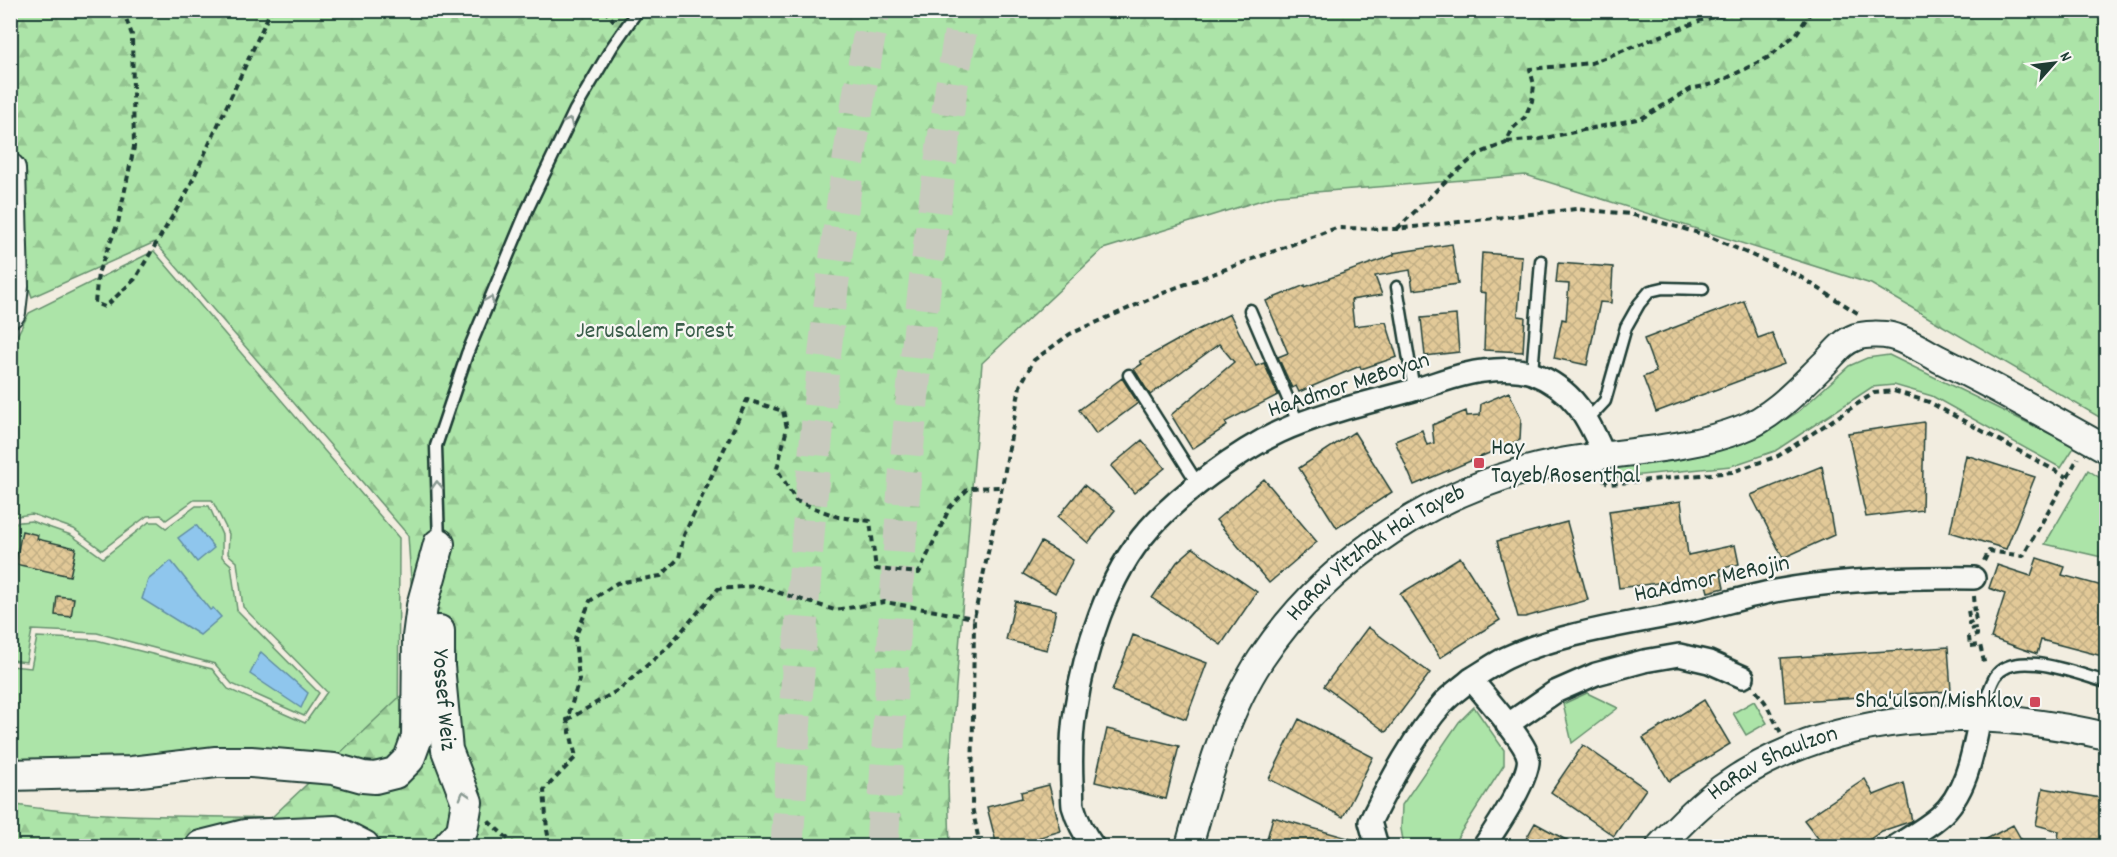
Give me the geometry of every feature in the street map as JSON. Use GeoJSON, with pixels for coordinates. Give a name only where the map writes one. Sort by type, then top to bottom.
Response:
{"type":"FeatureCollection","features":[{"type":"Feature","properties":{"kind":"main road"},"geometry":{"type":"LineString","coordinates":[[10,169],[13,286],[10,312]]}},
{"type":"Feature","properties":{"kind":"main road"},"geometry":{"type":"LineString","coordinates":[[10,775],[132,772],[216,762],[251,762],[334,769],[369,777],[386,776],[395,772],[409,759],[417,737],[418,637],[422,606],[440,544]]}},
{"type":"Feature","properties":{"kind":"main road","name":"Yossef Weiz"},"geometry":{"type":"LineString","coordinates":[[440,544],[439,666],[447,750],[467,802]]}},
{"type":"Feature","properties":{"kind":"main road"},"geometry":{"type":"LineString","coordinates":[[448,846],[462,831],[467,802]]}},
{"type":"Feature","properties":{"kind":"main road"},"geometry":{"type":"LineString","coordinates":[[201,846],[245,835],[335,831],[364,846]]}},
{"type":"Feature","properties":{"kind":"street","name":"HaRav Yitzhak Hai Tayeb"},"geometry":{"type":"LineString","coordinates":[[1189,846],[1221,741],[1240,697],[1260,660],[1289,622],[1336,571],[1377,540],[1419,515],[1462,494],[1512,474],[1593,457],[1709,439],[1744,428],[1764,417],[1784,401],[1842,344],[1859,335],[1892,336],[1972,375],[2098,444]]}},
{"type":"Feature","properties":{"kind":"street","name":"HaAdmor MeBoyan"},"geometry":{"type":"LineString","coordinates":[[1093,846],[1073,806],[1070,741],[1086,653],[1105,602],[1127,561],[1147,531],[1171,506],[1198,484],[1253,448],[1299,425],[1481,371],[1516,369],[1532,373],[1557,387],[1581,408],[1588,419],[1593,457]]}},
{"type":"Feature","properties":{"kind":"street","name":"HaAdmor MeRojin"},"geometry":{"type":"LineString","coordinates":[[1377,846],[1370,822],[1426,725],[1444,701],[1471,679],[1507,658],[1547,643],[1588,632],[1774,591],[1911,577],[1974,578]]}},
{"type":"Feature","properties":{"kind":"street"},"geometry":{"type":"LineString","coordinates":[[1507,725],[1555,692],[1596,674],[1644,661],[1679,655],[1709,662],[1743,676]]}},
{"type":"Feature","properties":{"kind":"street"},"geometry":{"type":"LineString","coordinates":[[1471,679],[1520,741],[1528,757],[1527,772],[1484,846]]}},
{"type":"Feature","properties":{"kind":"street"},"geometry":{"type":"LineString","coordinates":[[1896,846],[1940,816],[1954,800],[1964,780],[1980,718]]}},
{"type":"Feature","properties":{"kind":"street","name":"HaRav Shaulzon"},"geometry":{"type":"LineString","coordinates":[[1660,846],[1686,817],[1723,787],[1755,768],[1812,741],[1849,729],[1901,721],[1980,718],[2061,725],[2106,736]]}},
{"type":"Feature","properties":{"kind":"lane"},"geometry":{"type":"LineString","coordinates":[[440,544],[436,446],[467,354],[528,208],[575,110],[612,47],[639,10]]}},
{"type":"Feature","properties":{"kind":"lane"},"geometry":{"type":"LineString","coordinates":[[1532,373],[1541,261]]}},
{"type":"Feature","properties":{"kind":"lane"},"geometry":{"type":"LineString","coordinates":[[1397,287],[1414,390]]}},
{"type":"Feature","properties":{"kind":"lane"},"geometry":{"type":"LineString","coordinates":[[1588,419],[1605,401],[1626,327],[1639,304],[1650,291],[1663,288],[1703,290]]}},
{"type":"Feature","properties":{"kind":"lane"},"geometry":{"type":"LineString","coordinates":[[1250,310],[1299,425]]}},
{"type":"Feature","properties":{"kind":"lane"},"geometry":{"type":"LineString","coordinates":[[1129,375],[1198,484]]}},
{"type":"Feature","properties":{"kind":"lane"},"geometry":{"type":"LineString","coordinates":[[1980,718],[1994,678],[2000,671],[2018,663],[2048,666],[2106,682]]}},
{"type":"Feature","properties":{"kind":"path"},"geometry":{"type":"LineString","coordinates":[[123,10],[132,36],[134,147],[118,223],[98,273],[95,303],[105,307],[135,279],[187,192],[271,10]]}},
{"type":"Feature","properties":{"kind":"path"},"geometry":{"type":"LineString","coordinates":[[1506,142],[1513,128],[1525,117],[1532,101],[1534,85],[1530,69],[1591,63],[1702,20],[1744,10]]}},
{"type":"Feature","properties":{"kind":"path"},"geometry":{"type":"LineString","coordinates":[[1396,230],[1451,176],[1478,154],[1506,142],[1540,139],[1642,118],[1691,89],[1717,83],[1769,57],[1797,33],[1812,10]]}},
{"type":"Feature","properties":{"kind":"path"},"geometry":{"type":"LineString","coordinates":[[1593,457],[1609,484],[1732,472],[1778,456],[1874,393],[1894,391],[1929,402],[2067,477]]}},
{"type":"Feature","properties":{"kind":"path"},"geometry":{"type":"LineString","coordinates":[[550,846],[544,790],[576,757],[567,720],[579,680],[575,638],[590,601],[617,583],[661,576],[679,558],[684,535],[747,400],[783,411],[787,428],[777,469],[796,501],[838,517],[870,520],[876,569],[919,573],[950,507],[969,488],[1002,487]]}},
{"type":"Feature","properties":{"kind":"path"},"geometry":{"type":"LineString","coordinates":[[1980,645],[1970,646],[1969,637],[1977,635],[1977,628],[1970,629],[1969,623],[1976,621],[1975,615],[1969,616],[1968,610],[1975,609],[1974,578],[1989,551],[2023,556],[2067,477],[2098,444]]}},
{"type":"Feature","properties":{"kind":"path"},"geometry":{"type":"LineString","coordinates":[[567,720],[620,689],[668,646],[718,589],[758,586],[835,610],[885,603],[974,618]]}},
{"type":"Feature","properties":{"kind":"path"},"geometry":{"type":"LineString","coordinates":[[1743,676],[1765,702],[1778,726]]}},
{"type":"Feature","properties":{"kind":"path"},"geometry":{"type":"LineString","coordinates":[[467,802],[516,846]]}},
{"type":"Feature","properties":{"kind":"green space","name":"Jerusalem Forest"},"geometry":{"type":"Polygon","coordinates":[[[11,11],[2106,11],[2106,421],[1871,284],[1526,175],[1278,195],[1103,249],[982,363],[948,785],[950,846],[11,846],[10,804],[42,809],[140,816],[271,818],[408,689],[415,641],[408,535],[155,242],[32,297],[18,257],[14,48],[11,36],[11,11]]]}},
{"type":"Feature","properties":{"kind":"green space"},"geometry":{"type":"Polygon","coordinates":[[[154,251],[399,538],[398,774],[11,766],[11,666],[31,668],[37,637],[96,640],[212,669],[228,689],[305,723],[327,692],[243,607],[237,562],[228,554],[229,534],[212,500],[194,500],[166,520],[161,515],[147,516],[102,550],[74,529],[32,514],[11,517],[10,349],[29,313],[154,251]]]}},
{"type":"Feature","properties":{"kind":"green space"},"geometry":{"type":"Polygon","coordinates":[[[1889,355],[2075,446],[2061,468],[1932,396],[1894,385],[1872,387],[1775,451],[1731,466],[1611,478],[1592,464],[1711,453],[1756,438],[1798,412],[1849,366],[1867,358],[1889,355]]]}},
{"type":"Feature","properties":{"kind":"green space"},"geometry":{"type":"Polygon","coordinates":[[[2088,470],[2106,482],[2106,558],[2045,544],[2088,470]]]}},
{"type":"Feature","properties":{"kind":"green space"},"geometry":{"type":"Polygon","coordinates":[[[196,506],[209,506],[222,535],[222,557],[231,565],[237,610],[319,693],[304,716],[232,684],[215,664],[97,633],[32,630],[26,662],[11,660],[10,523],[31,521],[71,535],[103,558],[149,522],[158,522],[166,528],[196,506]]]}},
{"type":"Feature","properties":{"kind":"green space"},"geometry":{"type":"Polygon","coordinates":[[[1587,693],[1618,708],[1572,743],[1563,704],[1587,693]]]}},
{"type":"Feature","properties":{"kind":"green space"},"geometry":{"type":"Polygon","coordinates":[[[1754,701],[1767,723],[1746,735],[1733,713],[1754,701]]]}},
{"type":"Feature","properties":{"kind":"green space"},"geometry":{"type":"Polygon","coordinates":[[[1474,707],[1504,750],[1504,765],[1452,846],[1404,846],[1401,829],[1402,805],[1459,722],[1474,707]]]}},
{"type":"Feature","properties":{"kind":"water"},"geometry":{"type":"Polygon","coordinates":[[[196,525],[214,548],[197,562],[178,538],[196,525]]]}},
{"type":"Feature","properties":{"kind":"water"},"geometry":{"type":"Polygon","coordinates":[[[171,561],[210,610],[213,608],[221,617],[200,635],[142,599],[148,580],[171,561]]]}},
{"type":"Feature","properties":{"kind":"water"},"geometry":{"type":"Polygon","coordinates":[[[261,652],[308,693],[301,708],[250,674],[261,652]]]}},
{"type":"Feature","properties":{"kind":"building"},"geometry":{"type":"Polygon","coordinates":[[[1452,244],[1458,284],[1413,290],[1410,270],[1375,276],[1382,295],[1351,300],[1354,326],[1386,322],[1397,357],[1361,369],[1360,366],[1299,392],[1296,386],[1292,388],[1278,357],[1288,353],[1266,301],[1305,285],[1305,287],[1394,255],[1394,253],[1452,244]]]}},
{"type":"Feature","properties":{"kind":"building"},"geometry":{"type":"Polygon","coordinates":[[[1482,253],[1522,256],[1518,316],[1525,317],[1523,352],[1484,350],[1486,293],[1480,292],[1482,253]]]}},
{"type":"Feature","properties":{"kind":"building"},"geometry":{"type":"Polygon","coordinates":[[[1558,263],[1613,267],[1611,303],[1600,302],[1587,365],[1554,358],[1562,319],[1566,320],[1569,284],[1556,283],[1558,263]]]}},
{"type":"Feature","properties":{"kind":"building"},"geometry":{"type":"Polygon","coordinates":[[[1744,301],[1758,338],[1772,333],[1784,364],[1656,412],[1643,377],[1656,372],[1644,339],[1744,301]]]}},
{"type":"Feature","properties":{"kind":"building"},"geometry":{"type":"Polygon","coordinates":[[[1230,314],[1256,366],[1264,363],[1278,395],[1225,422],[1227,426],[1192,449],[1171,415],[1234,362],[1219,344],[1150,395],[1134,369],[1142,364],[1140,361],[1230,314]]]}},
{"type":"Feature","properties":{"kind":"building"},"geometry":{"type":"Polygon","coordinates":[[[1456,315],[1459,352],[1425,356],[1421,318],[1456,315]]]}},
{"type":"Feature","properties":{"kind":"building"},"geometry":{"type":"Polygon","coordinates":[[[1122,378],[1138,403],[1096,434],[1079,410],[1122,378]]]}},
{"type":"Feature","properties":{"kind":"building"},"geometry":{"type":"Polygon","coordinates":[[[1509,392],[1521,419],[1520,440],[1414,485],[1395,441],[1422,430],[1427,445],[1434,443],[1432,425],[1466,411],[1467,416],[1480,415],[1481,404],[1509,392]]]}},
{"type":"Feature","properties":{"kind":"building"},"geometry":{"type":"Polygon","coordinates":[[[1924,422],[1922,510],[1866,517],[1848,433],[1924,422]]]}},
{"type":"Feature","properties":{"kind":"building"},"geometry":{"type":"Polygon","coordinates":[[[1354,432],[1392,492],[1337,528],[1299,468],[1354,432]]]}},
{"type":"Feature","properties":{"kind":"building"},"geometry":{"type":"Polygon","coordinates":[[[1142,440],[1165,468],[1134,493],[1111,466],[1142,440]]]}},
{"type":"Feature","properties":{"kind":"building"},"geometry":{"type":"Polygon","coordinates":[[[1966,455],[2035,477],[2006,549],[1950,532],[1966,455]]]}},
{"type":"Feature","properties":{"kind":"building"},"geometry":{"type":"Polygon","coordinates":[[[1822,466],[1834,535],[1783,558],[1751,495],[1822,466]]]}},
{"type":"Feature","properties":{"kind":"building"},"geometry":{"type":"Polygon","coordinates":[[[1264,479],[1317,542],[1269,583],[1216,520],[1264,479]]]}},
{"type":"Feature","properties":{"kind":"building"},"geometry":{"type":"Polygon","coordinates":[[[1084,485],[1115,510],[1088,543],[1058,517],[1084,485]]]}},
{"type":"Feature","properties":{"kind":"building"},"geometry":{"type":"Polygon","coordinates":[[[1681,501],[1688,555],[1735,545],[1739,564],[1720,569],[1724,588],[1708,592],[1704,577],[1619,588],[1609,511],[1681,501]]]}},
{"type":"Feature","properties":{"kind":"building"},"geometry":{"type":"Polygon","coordinates":[[[1567,522],[1588,600],[1518,617],[1497,541],[1567,522]]]}},
{"type":"Feature","properties":{"kind":"building"},"geometry":{"type":"Polygon","coordinates":[[[22,531],[38,535],[37,539],[76,548],[70,576],[15,564],[22,531]]]}},
{"type":"Feature","properties":{"kind":"building"},"geometry":{"type":"Polygon","coordinates":[[[1041,542],[1073,560],[1055,593],[1023,574],[1041,542]]]}},
{"type":"Feature","properties":{"kind":"building"},"geometry":{"type":"Polygon","coordinates":[[[1193,548],[1257,592],[1221,645],[1152,598],[1177,562],[1193,548]]]}},
{"type":"Feature","properties":{"kind":"building"},"geometry":{"type":"Polygon","coordinates":[[[1460,557],[1500,620],[1440,658],[1400,594],[1460,557]]]}},
{"type":"Feature","properties":{"kind":"building"},"geometry":{"type":"Polygon","coordinates":[[[2037,558],[2065,567],[2062,575],[2106,587],[2106,657],[2041,640],[2037,654],[1991,638],[2005,594],[1989,588],[1997,565],[2031,576],[2037,558]]]}},
{"type":"Feature","properties":{"kind":"building"},"geometry":{"type":"Polygon","coordinates":[[[57,596],[74,598],[71,617],[55,615],[57,596]]]}},
{"type":"Feature","properties":{"kind":"building"},"geometry":{"type":"Polygon","coordinates":[[[1015,601],[1056,610],[1047,650],[1006,640],[1015,601]]]}},
{"type":"Feature","properties":{"kind":"building"},"geometry":{"type":"Polygon","coordinates":[[[1368,627],[1430,673],[1386,732],[1324,686],[1368,627]]]}},
{"type":"Feature","properties":{"kind":"building"},"geometry":{"type":"Polygon","coordinates":[[[1133,635],[1207,663],[1186,719],[1112,691],[1133,635]]]}},
{"type":"Feature","properties":{"kind":"building"},"geometry":{"type":"Polygon","coordinates":[[[1948,647],[1951,691],[1785,702],[1781,658],[1948,647]]]}},
{"type":"Feature","properties":{"kind":"building"},"geometry":{"type":"Polygon","coordinates":[[[1704,700],[1730,744],[1669,781],[1643,738],[1704,700]]]}},
{"type":"Feature","properties":{"kind":"building"},"geometry":{"type":"Polygon","coordinates":[[[1299,719],[1373,757],[1343,817],[1269,779],[1299,719]]]}},
{"type":"Feature","properties":{"kind":"building"},"geometry":{"type":"Polygon","coordinates":[[[1107,729],[1179,746],[1166,799],[1095,782],[1107,729]]]}},
{"type":"Feature","properties":{"kind":"building"},"geometry":{"type":"Polygon","coordinates":[[[1583,745],[1646,789],[1614,836],[1551,792],[1583,745]]]}},
{"type":"Feature","properties":{"kind":"building"},"geometry":{"type":"Polygon","coordinates":[[[1865,779],[1874,795],[1904,783],[1912,821],[1882,831],[1860,846],[1824,846],[1804,820],[1865,779]]]}},
{"type":"Feature","properties":{"kind":"building"},"geometry":{"type":"Polygon","coordinates":[[[1049,785],[1061,831],[1037,838],[1038,843],[1026,846],[997,846],[987,807],[1022,798],[1021,792],[1049,785]]]}},
{"type":"Feature","properties":{"kind":"building"},"geometry":{"type":"Polygon","coordinates":[[[2043,788],[2106,799],[2106,846],[2057,846],[2059,831],[2036,825],[2043,788]]]}},
{"type":"Feature","properties":{"kind":"building"},"geometry":{"type":"Polygon","coordinates":[[[1273,817],[1362,842],[1361,846],[1265,846],[1273,817]]]}},
{"type":"Feature","properties":{"kind":"building"},"geometry":{"type":"Polygon","coordinates":[[[1535,823],[1577,846],[1522,846],[1535,823]]]}},
{"type":"Feature","properties":{"kind":"building"},"geometry":{"type":"Polygon","coordinates":[[[2013,825],[2025,846],[1973,846],[2013,825]]]}},
{"type":"Feature","properties":{"kind":"tunnel"},"geometry":{"type":"LineString","coordinates":[[787,846],[800,636],[817,427],[841,218],[874,10]]}},
{"type":"Feature","properties":{"kind":"tunnel"},"geometry":{"type":"LineString","coordinates":[[882,846],[898,568],[910,417],[938,184],[964,10]]}},
{"type":"Feature","properties":{"kind":"place","name":"Hay Tayeb/Rosenthal"},"geometry":{"type":"Point","coordinates":[1479,463]}},
{"type":"Feature","properties":{"kind":"place","name":"Sha'ulson/Mishklov"},"geometry":{"type":"Point","coordinates":[2035,702]}}]}
